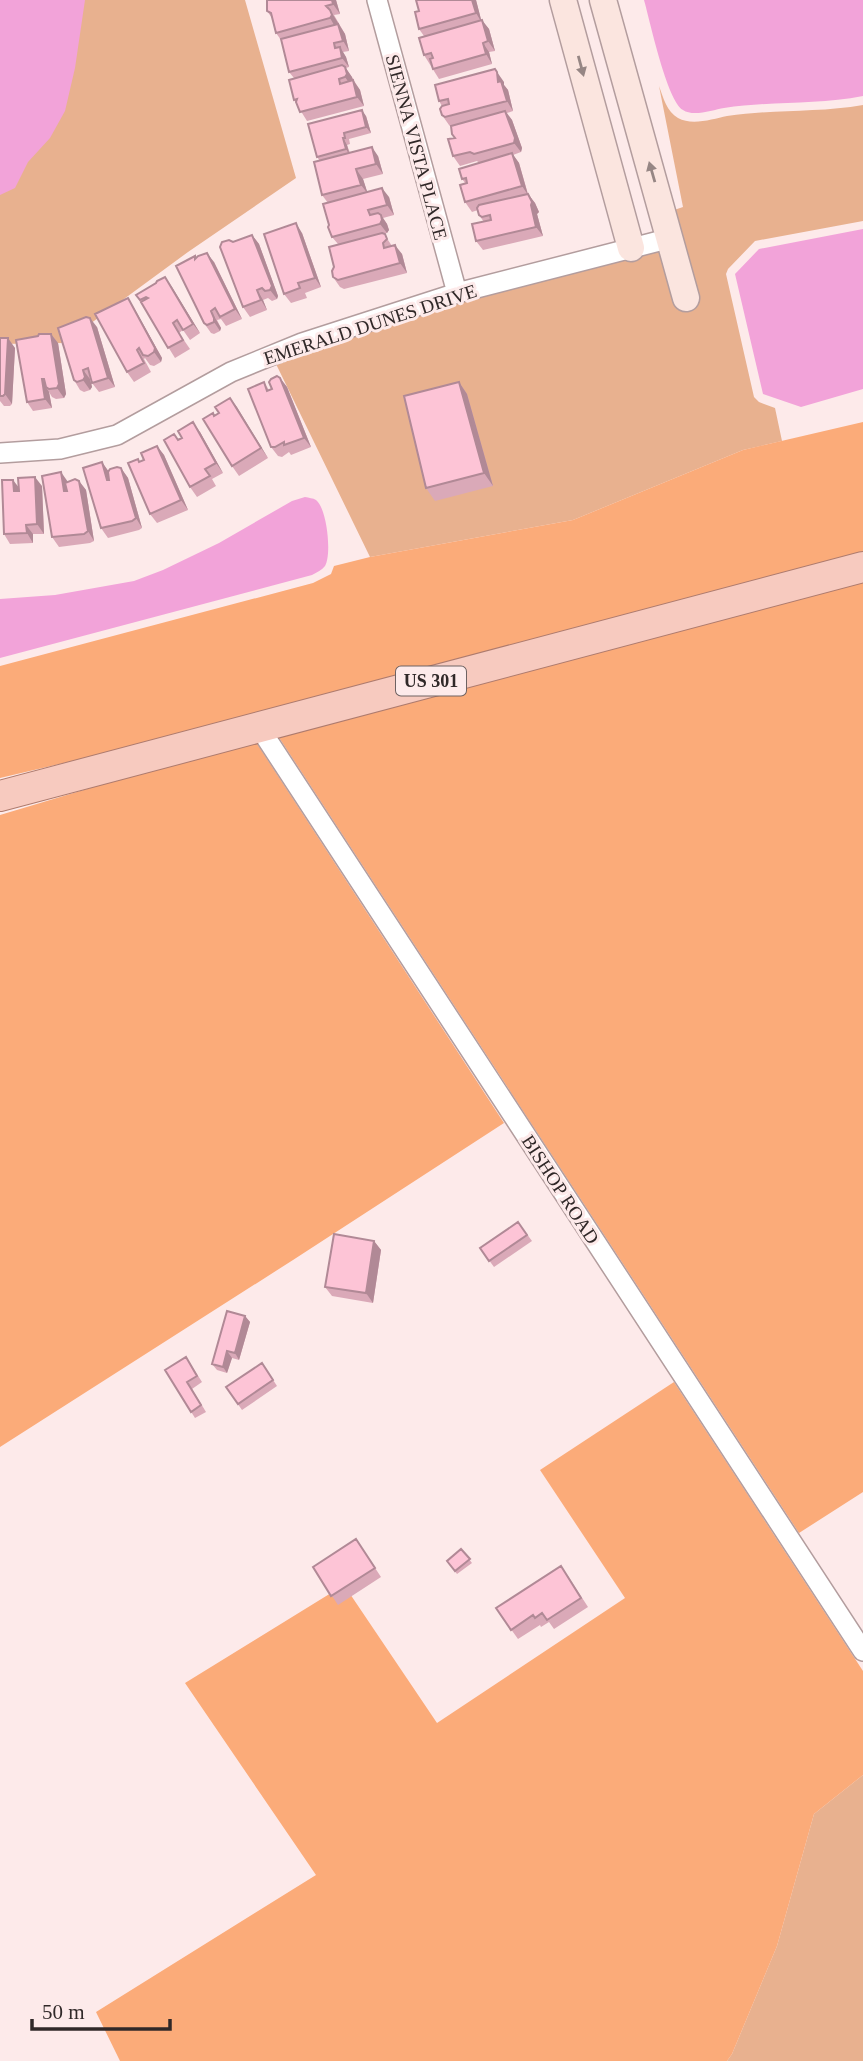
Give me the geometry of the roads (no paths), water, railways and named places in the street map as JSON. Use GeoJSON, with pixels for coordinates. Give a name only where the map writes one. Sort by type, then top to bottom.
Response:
{"type":"FeatureCollection","features":[{"type":"Feature","properties":{"kind":"main road","name":"US 301"},"geometry":{"type":"LineString","coordinates":[[0,796],[863,568]]}},
{"type":"Feature","properties":{"kind":"street","name":"SIENNA VISTA PLACE"},"geometry":{"type":"LineString","coordinates":[[377,0],[457,293]]}},
{"type":"Feature","properties":{"kind":"street"},"geometry":{"type":"LineString","coordinates":[[563,0],[631,248]]}},
{"type":"Feature","properties":{"kind":"street"},"geometry":{"type":"LineString","coordinates":[[603,0],[686,298]]}},
{"type":"Feature","properties":{"kind":"street","name":"EMERALD DUNES DRIVE"},"geometry":{"type":"LineString","coordinates":[[0,453],[60,449],[117,435],[230,372],[302,343],[457,293],[671,238]]}},
{"type":"Feature","properties":{"kind":"street","name":"BISHOP ROAD"},"geometry":{"type":"LineString","coordinates":[[259,727],[863,1651]]}}]}
